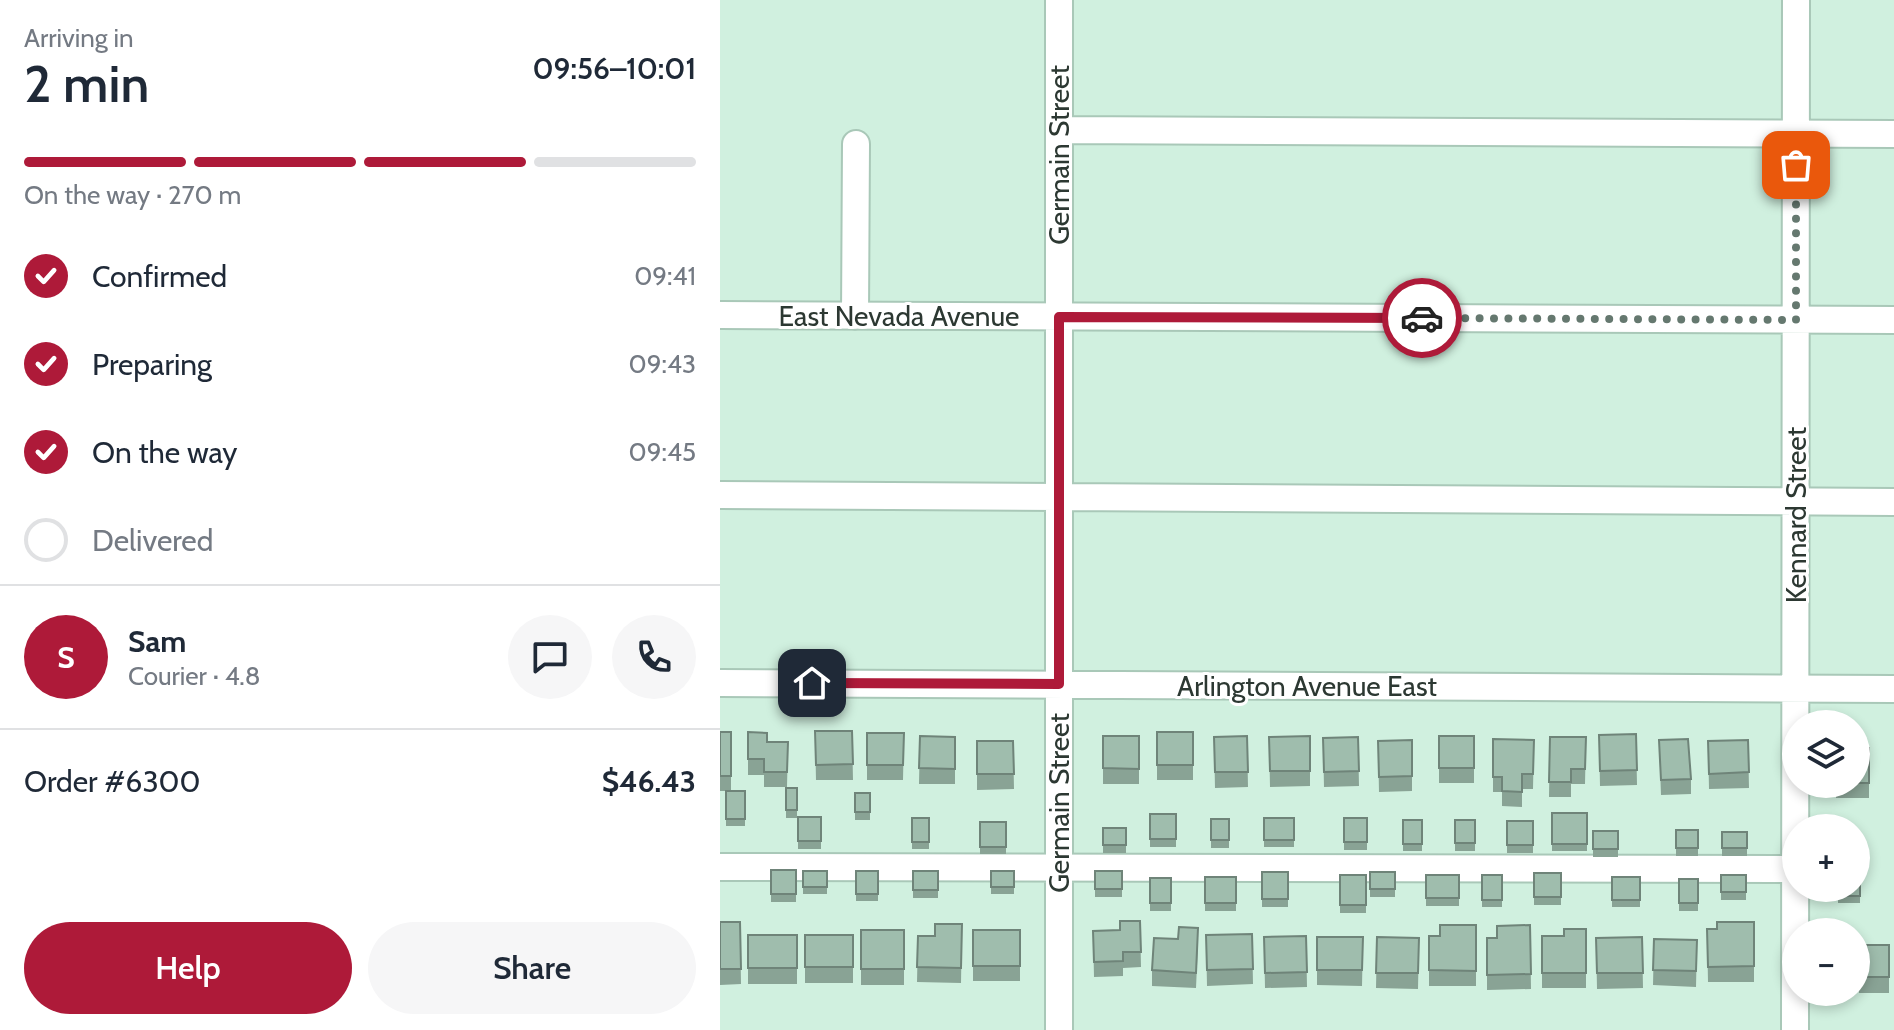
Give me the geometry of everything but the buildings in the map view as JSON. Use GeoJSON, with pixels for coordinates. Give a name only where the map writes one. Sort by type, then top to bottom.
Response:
{"type":"FeatureCollection","features":[{"type":"Feature","properties":{"kind":"street","name":"Germain Street"},"geometry":{"type":"LineString","coordinates":[[1059,0],[1059,1030]]}},
{"type":"Feature","properties":{"kind":"street","name":"Kennard Street"},"geometry":{"type":"LineString","coordinates":[[1796,0],[1796,814]]}},
{"type":"Feature","properties":{"kind":"street"},"geometry":{"type":"LineString","coordinates":[[1059,130],[1894,134]]}},
{"type":"Feature","properties":{"kind":"street"},"geometry":{"type":"LineString","coordinates":[[855,316],[856,144]]}},
{"type":"Feature","properties":{"kind":"street","name":"East Nevada Avenue"},"geometry":{"type":"LineString","coordinates":[[720,315],[1894,320]]}},
{"type":"Feature","properties":{"kind":"street"},"geometry":{"type":"LineString","coordinates":[[720,495],[1894,502]]}},
{"type":"Feature","properties":{"kind":"street","name":"Arlington Avenue East"},"geometry":{"type":"LineString","coordinates":[[720,683],[1894,689]]}},
{"type":"Feature","properties":{"kind":"street"},"geometry":{"type":"LineString","coordinates":[[720,867],[1782,869]]}},
{"type":"Feature","properties":{"kind":"street","name":"Kennard Street"},"geometry":{"type":"LineString","coordinates":[[1795,1030],[1796,902]]}},
{"type":"Feature","properties":{"kind":"way so far"},"geometry":{"type":"LineString","coordinates":[[1422,318],[1796,320],[1796,165]]}},
{"type":"Feature","properties":{"kind":"route"},"geometry":{"type":"LineString","coordinates":[[812,683],[1059,684],[1059,317],[1422,318]]}}]}
